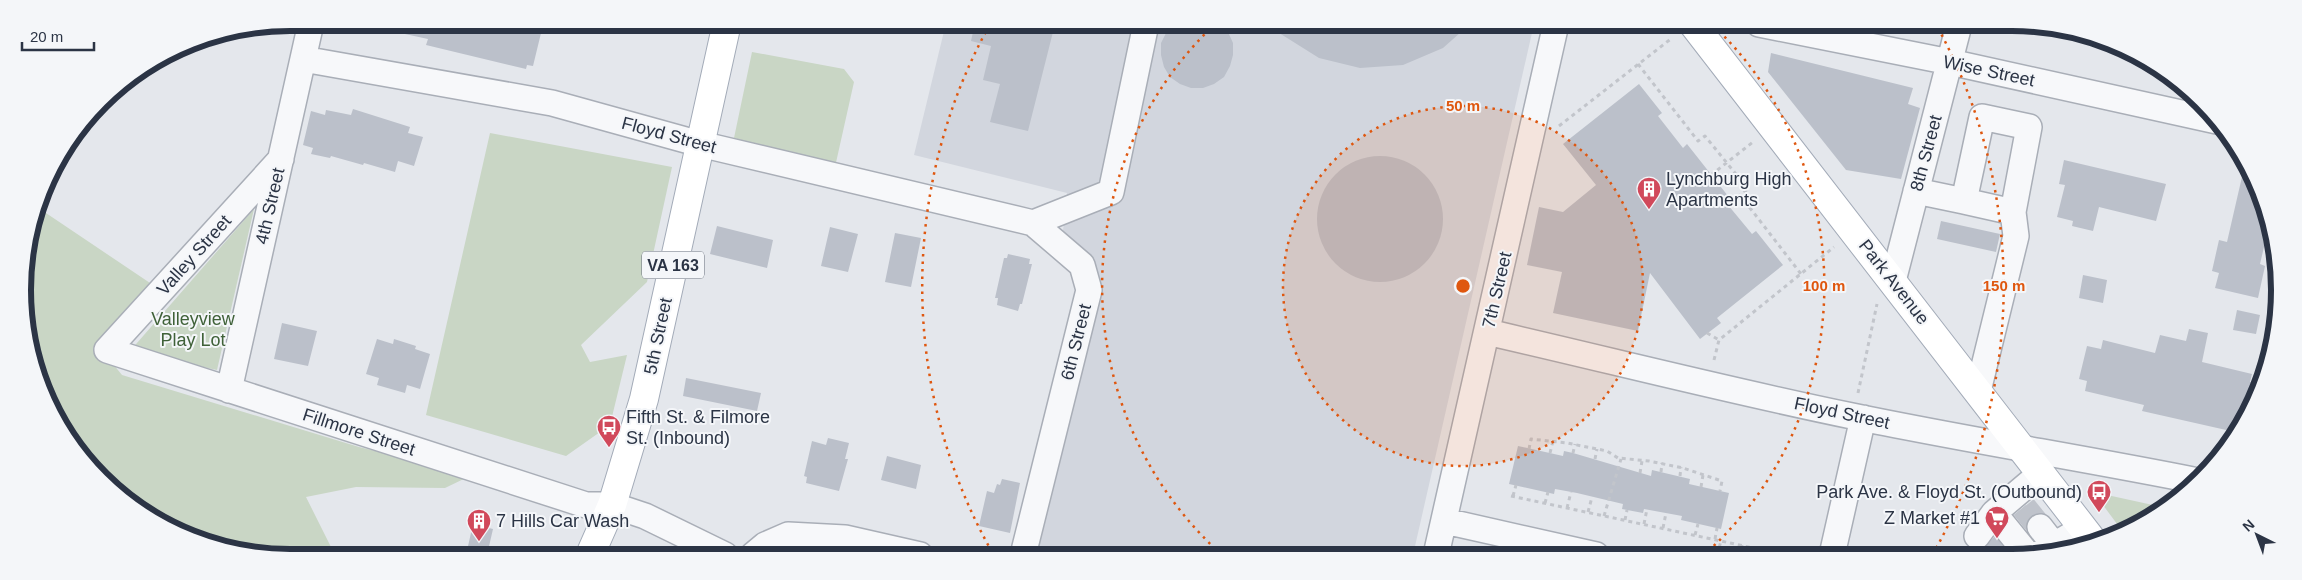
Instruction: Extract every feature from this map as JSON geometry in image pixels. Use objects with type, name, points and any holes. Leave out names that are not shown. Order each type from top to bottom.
[{"type":"main road","name":"5th Street","points":[[593,549],[612,505],[644,399],[725,31]]},
{"type":"main road","name":"Park Avenue","points":[[1683,31],[1885,292],[1978,391],[2088,535]]},
{"type":"street","name":"4th Street","points":[[230,390],[310,31]]},
{"type":"street","points":[[1033,223],[1111,192],[1145,31]]},
{"type":"street","name":"7th Street","points":[[1438,549],[1554,31]]},
{"type":"street","name":"Wise Street","points":[[1794,31],[1950,62],[2207,119]]},
{"type":"street","name":"8th Street","points":[[1885,292],[1916,191],[1958,31]]},
{"type":"street","name":"Floyd Street","points":[[303,59],[552,103],[700,144],[1033,223]]},
{"type":"street","points":[[1964,201],[1982,117],[2029,127],[2013,212],[2016,236],[1978,391]]},
{"type":"street","name":"Valley Street","points":[[107,350],[281,159]]},
{"type":"street","points":[[1916,191],[2013,212]]},
{"type":"street","name":"6th Street","points":[[1024,549],[1089,290],[1082,265],[1033,223]]},
{"type":"street","name":"Floyd Street","points":[[1487,332],[1863,418],[2020,448],[2092,459],[2189,479]]},
{"type":"street","name":"Fillmore Street","points":[[107,350],[586,505],[612,505],[645,516],[713,549]]},
{"type":"street","points":[[1833,549],[1863,418]]},
{"type":"street","points":[[1976,536],[1994,513],[2020,501],[2040,474]]},
{"type":"street","points":[[1994,513],[2040,547]]},
{"type":"street","points":[[1445,521],[1569,549]]},
{"type":"street","points":[[760,549],[788,535],[844,538],[893,549]]},
{"type":"street","points":[[2044,547],[2088,535]]},
{"type":"path","points":[[1554,129],[1683,31]]},
{"type":"path","points":[[1638,64],[1698,141],[1705,136],[1748,189],[1740,195],[1801,274]]},
{"type":"path","points":[[1711,175],[1753,142]]},
{"type":"path","points":[[1714,360],[1719,340],[1834,247]]},
{"type":"path","points":[[1859,390],[1885,292]]},
{"type":"path","points":[[1707,333],[1719,340]]},
{"type":"path","points":[[1529,449],[1531,439],[1553,441],[1608,451],[1621,458],[1681,467],[1722,481],[1720,491]]},
{"type":"path","points":[[1550,454],[1553,441]]},
{"type":"path","points":[[1573,454],[1575,444]]},
{"type":"path","points":[[1595,459],[1597,449]]},
{"type":"path","points":[[1604,516],[1621,458]]},
{"type":"path","points":[[1640,473],[1642,461]]},
{"type":"path","points":[[1660,472],[1662,463]]},
{"type":"path","points":[[1680,476],[1681,467]]},
{"type":"path","points":[[1701,487],[1703,474]]},
{"type":"path","points":[[1516,485],[1512,496],[1757,549]]},
{"type":"path","points":[[1545,503],[1548,492]]},
{"type":"path","points":[[1567,508],[1571,492]]},
{"type":"path","points":[[1588,512],[1592,497]]},
{"type":"path","points":[[1644,524],[1647,509]]},
{"type":"path","points":[[1625,520],[1627,510]]},
{"type":"path","points":[[1663,528],[1666,513]]},
{"type":"path","points":[[1695,535],[1698,524]]},
{"type":"path","points":[[1714,539],[1717,528]]},
{"type":"path","points":[[1719,549],[1721,541]]},
{"type":"shaded area","points":[[944,31],[1532,31],[1414,549],[1038,549],[1097,284],[1063,231],[1067,193],[914,155]]},
{"type":"green space","points":[[752,52],[844,69],[854,82],[835,167],[734,138]]},
{"type":"green space","points":[[490,133],[672,167],[647,282],[581,345],[590,362],[627,355],[610,425],[566,456],[426,415]]},
{"type":"green space","name":"Valleyview Play Lot","points":[[254,209],[217,370],[130,351]]},
{"type":"green space","points":[[44,211],[153,285],[96,343],[122,375],[359,447],[472,475],[445,488],[356,487],[306,497],[332,549],[256,547],[223,540],[176,522],[146,505],[120,486],[95,461],[75,434],[51,389],[40,357],[33,324],[31,290],[33,256]]},
{"type":"green space","points":[[2098,493],[2155,506],[2118,526],[2097,497]]},
{"type":"building","points":[[391,31],[542,31],[533,66],[527,65],[526,69],[426,45],[428,39]]},
{"type":"building","points":[[973,31],[1053,31],[1028,131],[990,122],[1000,84],[983,80],[991,46],[971,41]]},
{"type":"building","points":[[1168,31],[1227,31],[1233,43],[1233,55],[1224,77],[1214,84],[1203,88],[1191,88],[1180,84],[1170,77],[1164,67],[1161,55],[1161,43]]},
{"type":"building","points":[[1276,31],[1462,31],[1443,48],[1403,65],[1360,68],[1319,58]]},
{"type":"building","points":[[1771,53],[1913,88],[1908,104],[1920,108],[1901,179],[1846,170],[1768,72]]},
{"type":"building","name":"Lynchburg High Apartments","points":[[1639,84],[1662,113],[1658,116],[1683,148],[1687,144],[1732,201],[1728,205],[1752,234],[1756,231],[1783,265],[1717,318],[1721,323],[1700,339],[1650,273],[1638,331],[1553,313],[1562,272],[1527,265],[1539,207],[1563,212],[1596,185],[1563,144]]},
{"type":"building","points":[[353,109],[410,127],[408,133],[423,137],[414,166],[398,161],[395,172],[364,163],[363,165],[331,156],[330,158],[311,154],[313,148],[303,145],[311,111],[325,115],[326,110],[351,115]]},
{"type":"building","points":[[1380,156],[1404,161],[1425,174],[1438,195],[1443,219],[1438,243],[1425,264],[1404,277],[1380,282],[1356,277],[1335,264],[1322,243],[1317,219],[1322,195],[1335,174],[1356,161]]},
{"type":"building","points":[[2064,160],[2166,184],[2156,221],[2099,207],[2093,231],[2072,226],[2073,221],[2057,217],[2065,185],[2059,184]]},
{"type":"building","points":[[2243,174],[2257,207],[2266,239],[2260,264],[2265,266],[2258,298],[2215,288],[2219,273],[2212,271],[2219,240],[2227,242]]},
{"type":"building","points":[[1941,221],[2000,234],[1996,252],[1937,239]]},
{"type":"building","points":[[717,226],[773,240],[767,268],[710,254]]},
{"type":"building","points":[[830,227],[858,234],[848,272],[821,266]]},
{"type":"building","points":[[895,233],[921,238],[911,287],[885,282]]},
{"type":"building","points":[[1008,254],[1030,259],[1029,264],[1032,264],[1022,304],[1020,304],[1018,311],[997,305],[998,298],[995,298],[1004,258],[1007,258]]},
{"type":"building","points":[[2083,275],[2107,280],[2103,303],[2079,298]]},
{"type":"building","points":[[2237,310],[2260,315],[2256,334],[2233,330]]},
{"type":"building","points":[[282,323],[317,331],[308,366],[274,359]]},
{"type":"building","points":[[2189,329],[2208,333],[2202,362],[2252,374],[2250,382],[2253,383],[2251,389],[2229,431],[2142,411],[2144,405],[2085,391],[2087,381],[2079,379],[2087,346],[2101,349],[2103,340],[2155,353],[2160,335],[2186,341]]},
{"type":"building","points":[[377,339],[393,344],[394,339],[416,346],[415,349],[430,354],[420,389],[407,385],[405,393],[377,385],[379,378],[366,374]]},
{"type":"building","points":[[686,378],[761,393],[757,411],[683,396]]},
{"type":"building","points":[[828,438],[849,443],[845,459],[848,459],[839,491],[806,483],[807,477],[804,476],[812,441],[826,445]]},
{"type":"building","points":[[1518,446],[1563,456],[1564,451],[1573,453],[1651,476],[1652,470],[1690,479],[1689,484],[1729,493],[1721,529],[1681,520],[1682,516],[1644,509],[1643,513],[1622,509],[1623,504],[1577,493],[1555,489],[1554,494],[1509,484]]},
{"type":"building","points":[[887,456],[921,465],[916,489],[881,480]]},
{"type":"building","points":[[1002,479],[1020,483],[1010,533],[979,526],[987,491],[994,493],[997,484],[1000,485]]},
{"type":"building","points":[[2026,505],[2033,515],[2027,521],[2026,530],[2014,515]]},
{"type":"building","name":"7 Hills Car Wash","points":[[473,524],[493,529],[488,549],[467,549]]},
{"type":"building","points":[[1995,536],[2005,549],[1983,549]]},
{"type":"tunnel","points":[[2024,507],[2040,527]]},
{"type":"place","name":"Lynchburg High Apartments","points":[[1649,210]]},
{"type":"place","name":"Fifth St. & Filmore St. (Inbound)","points":[[609,448]]},
{"type":"place","name":"Park Ave. & Floyd St. (Outbound)","points":[[2099,513]]},
{"type":"place","name":"Z Market #1","points":[[1997,539]]},
{"type":"place","name":"7 Hills Car Wash","points":[[479,542]]}]
